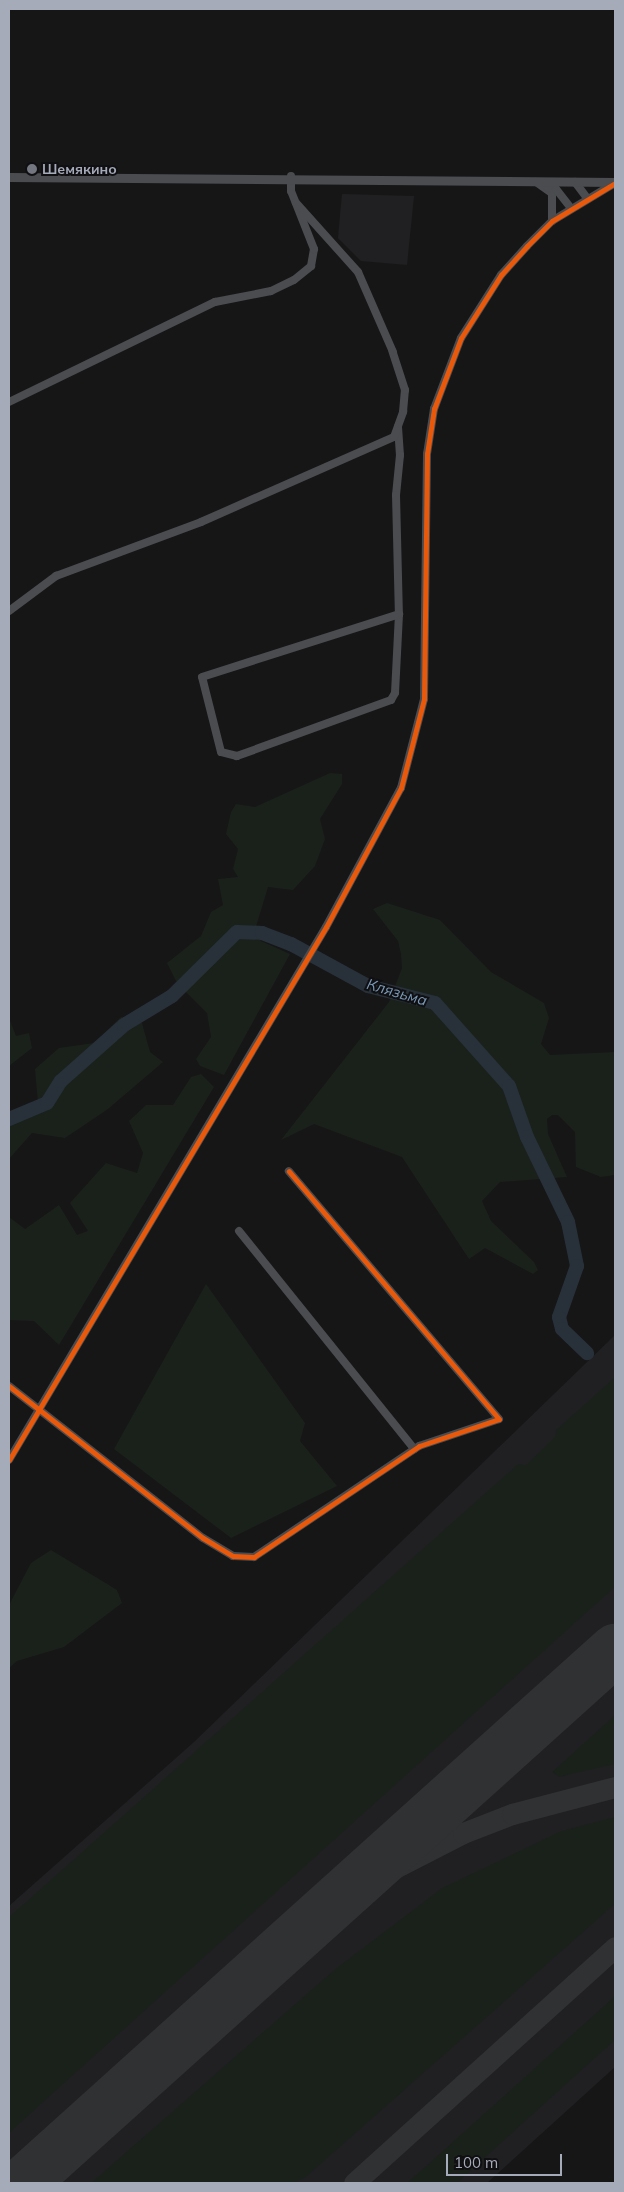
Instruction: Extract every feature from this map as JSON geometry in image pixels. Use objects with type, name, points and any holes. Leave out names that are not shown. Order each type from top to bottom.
[{"type":"street","points":[[9,177],[291,176],[615,182]]},
{"type":"street","points":[[9,402],[215,302],[272,290],[294,280],[311,266],[314,249],[296,203],[291,176]]},
{"type":"street","points":[[532,180],[556,189],[571,208]]},
{"type":"street","points":[[575,182],[587,198]]},
{"type":"street","points":[[9,1460],[326,927],[387,820],[413,756],[426,664],[424,545],[427,454],[434,409],[461,338],[480,305],[501,275],[552,221],[615,182]]},
{"type":"street","points":[[547,187],[556,203],[552,221]]},
{"type":"street","points":[[296,203],[358,272],[404,390],[398,427],[399,614],[395,693],[391,700],[237,756],[221,752],[202,677],[399,614]]},
{"type":"street","points":[[9,611],[56,576],[369,452],[394,437],[398,427]]},
{"type":"street","points":[[9,1386],[40,1406],[203,1538],[233,1556],[254,1557],[414,1449],[499,1419],[289,1171]]},
{"type":"street","points":[[239,1231],[414,1449]]},
{"type":"shaded area","points":[[342,194],[414,196],[407,265],[361,261],[338,238]]},
{"type":"shaded area","points":[[330,773],[342,774],[342,784],[320,819],[325,839],[315,866],[293,890],[268,887],[255,930],[261,941],[290,954],[224,1075],[200,1066],[196,1059],[211,1037],[207,1013],[177,983],[167,963],[201,936],[211,912],[223,905],[218,879],[238,877],[233,869],[238,849],[226,834],[231,812],[236,804],[255,807]]},
{"type":"shaded area","points":[[387,903],[440,920],[491,972],[544,1003],[549,1018],[541,1044],[550,1055],[615,1052],[615,1175],[601,1177],[576,1167],[575,1132],[558,1115],[552,1115],[547,1119],[548,1134],[567,1177],[500,1182],[482,1201],[491,1221],[534,1262],[538,1270],[533,1274],[485,1248],[469,1259],[402,1157],[314,1124],[281,1140],[389,1002],[402,968],[401,954],[398,941],[373,909]]},
{"type":"shaded area","points":[[121,1017],[142,1023],[150,1052],[163,1062],[108,1109],[65,1138],[32,1133],[9,1159],[9,1121],[38,1103],[35,1069],[59,1048],[94,1043]]},
{"type":"shaded area","points":[[9,1018],[16,1036],[29,1033],[32,1048],[9,1066]]},
{"type":"shaded area","points":[[201,1074],[214,1087],[59,1345],[34,1321],[9,1320],[9,1217],[25,1229],[59,1205],[77,1235],[88,1231],[70,1203],[106,1163],[137,1173],[143,1153],[129,1121],[146,1105],[173,1105],[191,1077]]},
{"type":"shaded area","points":[[206,1284],[305,1423],[300,1441],[337,1486],[231,1538],[114,1449]]},
{"type":"shaded area","points":[[615,1335],[615,2067],[487,2183],[9,2183],[9,1906],[194,1742]]},
{"type":"shaded area","points":[[615,1377],[615,1587],[9,2133],[9,1917],[518,1464],[526,1465],[555,1437],[556,1430]]},
{"type":"shaded area","points":[[51,1550],[117,1590],[122,1603],[64,1647],[17,1661],[9,1668],[9,1605],[31,1563]]},
{"type":"shaded area","points":[[615,1715],[615,1764],[559,1777],[552,1772]]},
{"type":"shaded area","points":[[615,1817],[615,1904],[306,2177],[294,2183],[91,2183],[334,1970],[442,1888],[561,1831]]},
{"type":"shaded area","points":[[615,1996],[615,2040],[457,2183],[407,2183]]},
{"type":"waterway","name":"Клязьма","points":[[9,1119],[47,1103],[61,1081],[124,1025],[172,996],[237,932],[262,933],[291,944],[368,986],[435,1003],[509,1086],[527,1137],[568,1222],[577,1266],[559,1317],[562,1329],[587,1353]]},
{"type":"taxiway","points":[[301,1933],[393,1869],[463,1833],[512,1814],[615,1787]]},
{"type":"taxiway","points":[[354,2183],[615,1947]]},
{"type":"runway","points":[[23,2183],[615,1650]]},
{"type":"cycle path","points":[[9,1460],[326,927],[401,788],[424,699],[427,454],[434,409],[461,338],[501,275],[527,246],[552,221],[615,183]]},
{"type":"cycle path","points":[[9,1386],[203,1538],[233,1556],[254,1557],[419,1446],[499,1419],[289,1171]]},
{"type":"place","name":"Шемякино","points":[[32,169]]}]
